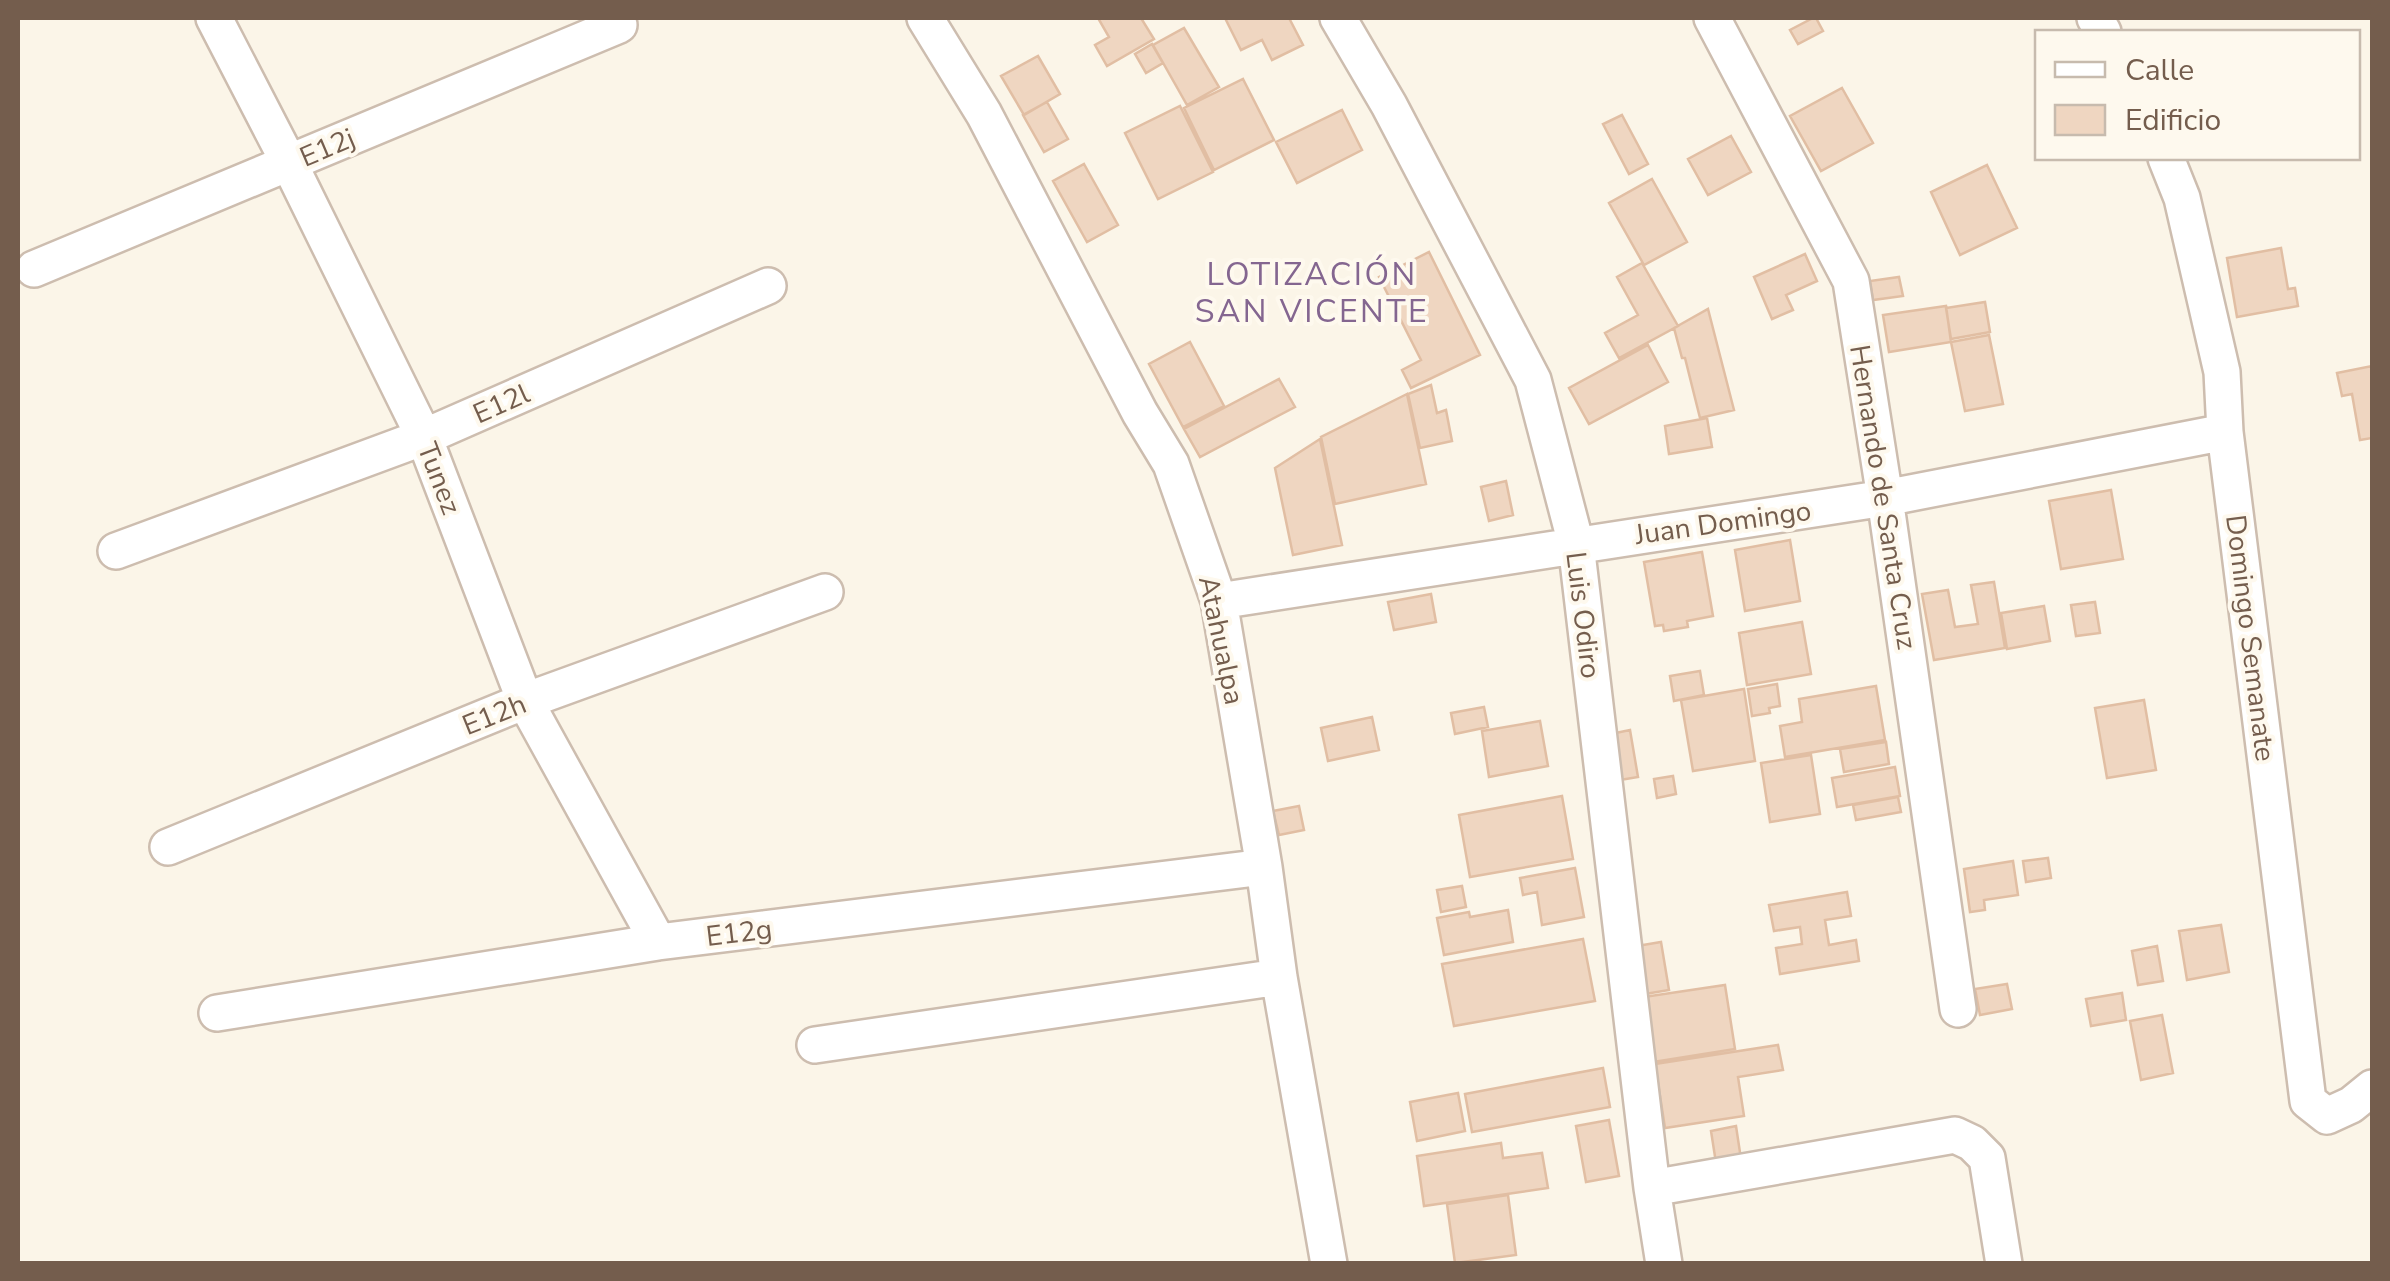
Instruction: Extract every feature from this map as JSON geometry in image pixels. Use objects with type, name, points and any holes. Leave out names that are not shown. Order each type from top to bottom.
[{"type":"street","name":"Tunez","points":[[214,18],[424,437],[525,702],[658,942]]},
{"type":"street","name":"Atahualpa","points":[[926,18],[984,114],[1140,414],[1171,464],[1219,600],[1329,1264]]},
{"type":"street","name":"Luis Odiro","points":[[1338,18],[1389,105],[1534,380],[1576,544],[1664,1264]]},
{"type":"street","name":"Hernando de Santa Cruz","points":[[1712,18],[1851,281],[1958,1009]]},
{"type":"street","name":"E12j","points":[[34,269],[619,25]]},
{"type":"street","name":"Domingo Semanate","points":[[2167,160],[2182,198],[2222,372],[2225,432],[2308,1101],[2327,1116],[2372,1088]]},
{"type":"street","name":"E12l","points":[[116,551],[424,437],[768,286]]},
{"type":"street","name":"Juan Domingo","points":[[1219,600],[1885,498],[2225,432]]},
{"type":"street","name":"E12h","points":[[168,847],[525,702],[825,592]]},
{"type":"street","name":"E12g","points":[[216,1013],[658,942],[1264,867]]},
{"type":"street","points":[[815,1045],[1279,977]]},
{"type":"street","points":[[1652,1188],[1955,1135],[1972,1142],[1987,1158],[2004,1264]]},
{"type":"building","points":[[1098,18],[1141,18],[1154,39],[1107,66],[1095,45],[1109,37]]},
{"type":"building","points":[[1225,18],[1289,18],[1303,45],[1272,60],[1262,40],[1241,50]]},
{"type":"building","points":[[1813,18],[1823,31],[1798,44],[1790,30]]},
{"type":"building","points":[[1184,28],[1219,87],[1187,105],[1153,45]]},
{"type":"building","points":[[1152,44],[1163,63],[1146,73],[1135,54]]},
{"type":"building","points":[[1038,56],[1060,94],[1024,115],[1001,76]]},
{"type":"building","points":[[1243,79],[1274,140],[1214,170],[1184,108]]},
{"type":"building","points":[[1842,88],[1873,143],[1821,171],[1790,116]]},
{"type":"building","points":[[1047,102],[1068,139],[1044,152],[1023,115]]},
{"type":"building","points":[[1180,106],[1213,172],[1158,199],[1125,133]]},
{"type":"building","points":[[1342,110],[1362,150],[1297,183],[1276,142]]},
{"type":"building","points":[[1622,115],[1648,164],[1629,174],[1603,124]]},
{"type":"building","points":[[1731,136],[1751,172],[1708,195],[1688,159]]},
{"type":"building","points":[[1084,164],[1118,225],[1087,242],[1053,181]]},
{"type":"building","points":[[1987,165],[2017,228],[1960,255],[1931,192]]},
{"type":"building","points":[[1652,179],[1687,242],[1644,265],[1609,203]]},
{"type":"building","points":[[2281,248],[2288,289],[2295,288],[2298,306],[2237,317],[2227,258]]},
{"type":"building","points":[[1429,252],[1480,355],[1411,388],[1402,370],[1421,360],[1379,277]]},
{"type":"building","points":[[1805,254],[1817,281],[1786,295],[1793,310],[1772,319],[1754,277]]},
{"type":"building","points":[[1642,263],[1678,326],[1619,358],[1605,333],[1638,315],[1617,277]]},
{"type":"building","points":[[1899,277],[1903,296],[1873,300],[1870,281]]},
{"type":"building","points":[[1985,302],[1990,332],[1951,339],[1946,308]]},
{"type":"building","points":[[1946,306],[1951,342],[1889,352],[1883,315]]},
{"type":"building","points":[[1708,309],[1734,410],[1700,418],[1674,328]]},
{"type":"building","points":[[1989,335],[2003,404],[1965,411],[1951,342]]},
{"type":"building","points":[[1190,342],[1224,406],[1183,427],[1149,364]]},
{"type":"building","points":[[1648,345],[1668,382],[1589,424],[1569,388]]},
{"type":"building","points":[[2372,366],[2372,438],[2360,440],[2352,394],[2342,396],[2337,373]]},
{"type":"building","points":[[1279,379],[1295,407],[1200,457],[1184,429]]},
{"type":"building","points":[[1431,385],[1437,413],[1446,410],[1452,441],[1420,448],[1408,394]]},
{"type":"building","points":[[1407,394],[1426,484],[1335,504],[1321,437]]},
{"type":"building","points":[[1707,418],[1712,447],[1669,454],[1665,426]]},
{"type":"building","points":[[1320,439],[1342,545],[1293,555],[1275,468]]},
{"type":"building","points":[[1506,481],[1513,515],[1489,521],[1481,487]]},
{"type":"building","points":[[2111,490],[2123,559],[2061,569],[2049,501]]},
{"type":"building","points":[[1790,540],[1800,601],[1745,611],[1735,550]]},
{"type":"building","points":[[1702,552],[1713,616],[1687,621],[1688,627],[1664,631],[1663,625],[1655,626],[1644,562]]},
{"type":"building","points":[[1994,582],[2005,648],[1934,660],[1922,594],[1948,590],[1955,627],[1978,624],[1971,585]]},
{"type":"building","points":[[1431,594],[1436,622],[1394,630],[1388,602]]},
{"type":"building","points":[[2095,602],[2100,633],[2076,636],[2071,605]]},
{"type":"building","points":[[2044,606],[2050,641],[2007,649],[2001,613]]},
{"type":"building","points":[[1802,622],[1811,674],[1747,685],[1739,633]]},
{"type":"building","points":[[1700,671],[1704,695],[1674,701],[1670,676]]},
{"type":"building","points":[[1777,684],[1780,706],[1769,708],[1770,713],[1752,716],[1748,689]]},
{"type":"building","points":[[1876,686],[1885,740],[1785,757],[1780,726],[1802,722],[1799,699]]},
{"type":"building","points":[[1744,689],[1755,761],[1693,771],[1681,700]]},
{"type":"building","points":[[2144,700],[2156,770],[2107,778],[2095,708]]},
{"type":"building","points":[[1484,707],[1488,727],[1455,734],[1451,713]]},
{"type":"building","points":[[1372,717],[1379,750],[1328,761],[1321,728]]},
{"type":"building","points":[[1540,721],[1548,766],[1489,777],[1482,731]]},
{"type":"building","points":[[1630,730],[1638,777],[1614,781],[1606,735]]},
{"type":"building","points":[[1886,742],[1889,764],[1844,772],[1840,749]]},
{"type":"building","points":[[1811,755],[1820,814],[1770,822],[1761,763]]},
{"type":"building","points":[[1895,767],[1900,796],[1837,807],[1832,778]]},
{"type":"building","points":[[1673,776],[1676,794],[1657,798],[1654,779]]},
{"type":"building","points":[[1562,796],[1573,859],[1470,877],[1459,815]]},
{"type":"building","points":[[1898,797],[1901,812],[1856,820],[1853,805]]},
{"type":"building","points":[[1299,806],[1304,830],[1279,835],[1273,811]]},
{"type":"building","points":[[2048,858],[2051,878],[2026,882],[2023,861]]},
{"type":"building","points":[[2013,861],[2018,895],[1984,900],[1985,910],[1970,912],[1964,869]]},
{"type":"building","points":[[1575,868],[1584,917],[1542,925],[1537,892],[1523,895],[1520,878]]},
{"type":"building","points":[[1462,886],[1466,907],[1441,912],[1437,890]]},
{"type":"building","points":[[1847,892],[1851,916],[1825,920],[1829,945],[1856,940],[1859,961],[1780,974],[1776,948],[1802,944],[1800,927],[1774,931],[1769,905]]},
{"type":"building","points":[[1508,910],[1513,942],[1444,955],[1437,918]]},
{"type":"building","points":[[2221,925],[2229,972],[2187,980],[2179,931]]},
{"type":"building","points":[[1583,939],[1595,1001],[1454,1026],[1442,964]]},
{"type":"building","points":[[1661,942],[1669,990],[1639,995],[1631,947]]},
{"type":"building","points":[[2157,946],[2163,981],[2138,985],[2132,951]]},
{"type":"building","points":[[2007,984],[2012,1009],[1980,1015],[1975,989]]},
{"type":"building","points":[[1725,985],[1735,1049],[1647,1063],[1637,998]]},
{"type":"building","points":[[2122,993],[2126,1020],[2091,1026],[2086,999]]},
{"type":"building","points":[[2162,1015],[2173,1073],[2141,1080],[2130,1021]]},
{"type":"building","points":[[1778,1045],[1783,1070],[1738,1077],[1744,1116],[1665,1128],[1655,1064]]},
{"type":"building","points":[[1603,1068],[1610,1107],[1472,1132],[1465,1094]]},
{"type":"building","points":[[1458,1093],[1465,1131],[1417,1141],[1410,1102]]},
{"type":"building","points":[[1609,1120],[1619,1176],[1586,1182],[1576,1126]]},
{"type":"building","points":[[1736,1126],[1741,1159],[1716,1163],[1711,1131]]},
{"type":"building","points":[[1501,1143],[1503,1158],[1542,1153],[1548,1188],[1424,1206],[1417,1156]]},
{"type":"building","points":[[1508,1195],[1516,1255],[1455,1263],[1447,1204]]},
{"type":"district","name":"LOTIZACIÓN SAN VICENTE","points":[[1312,292]]}]
